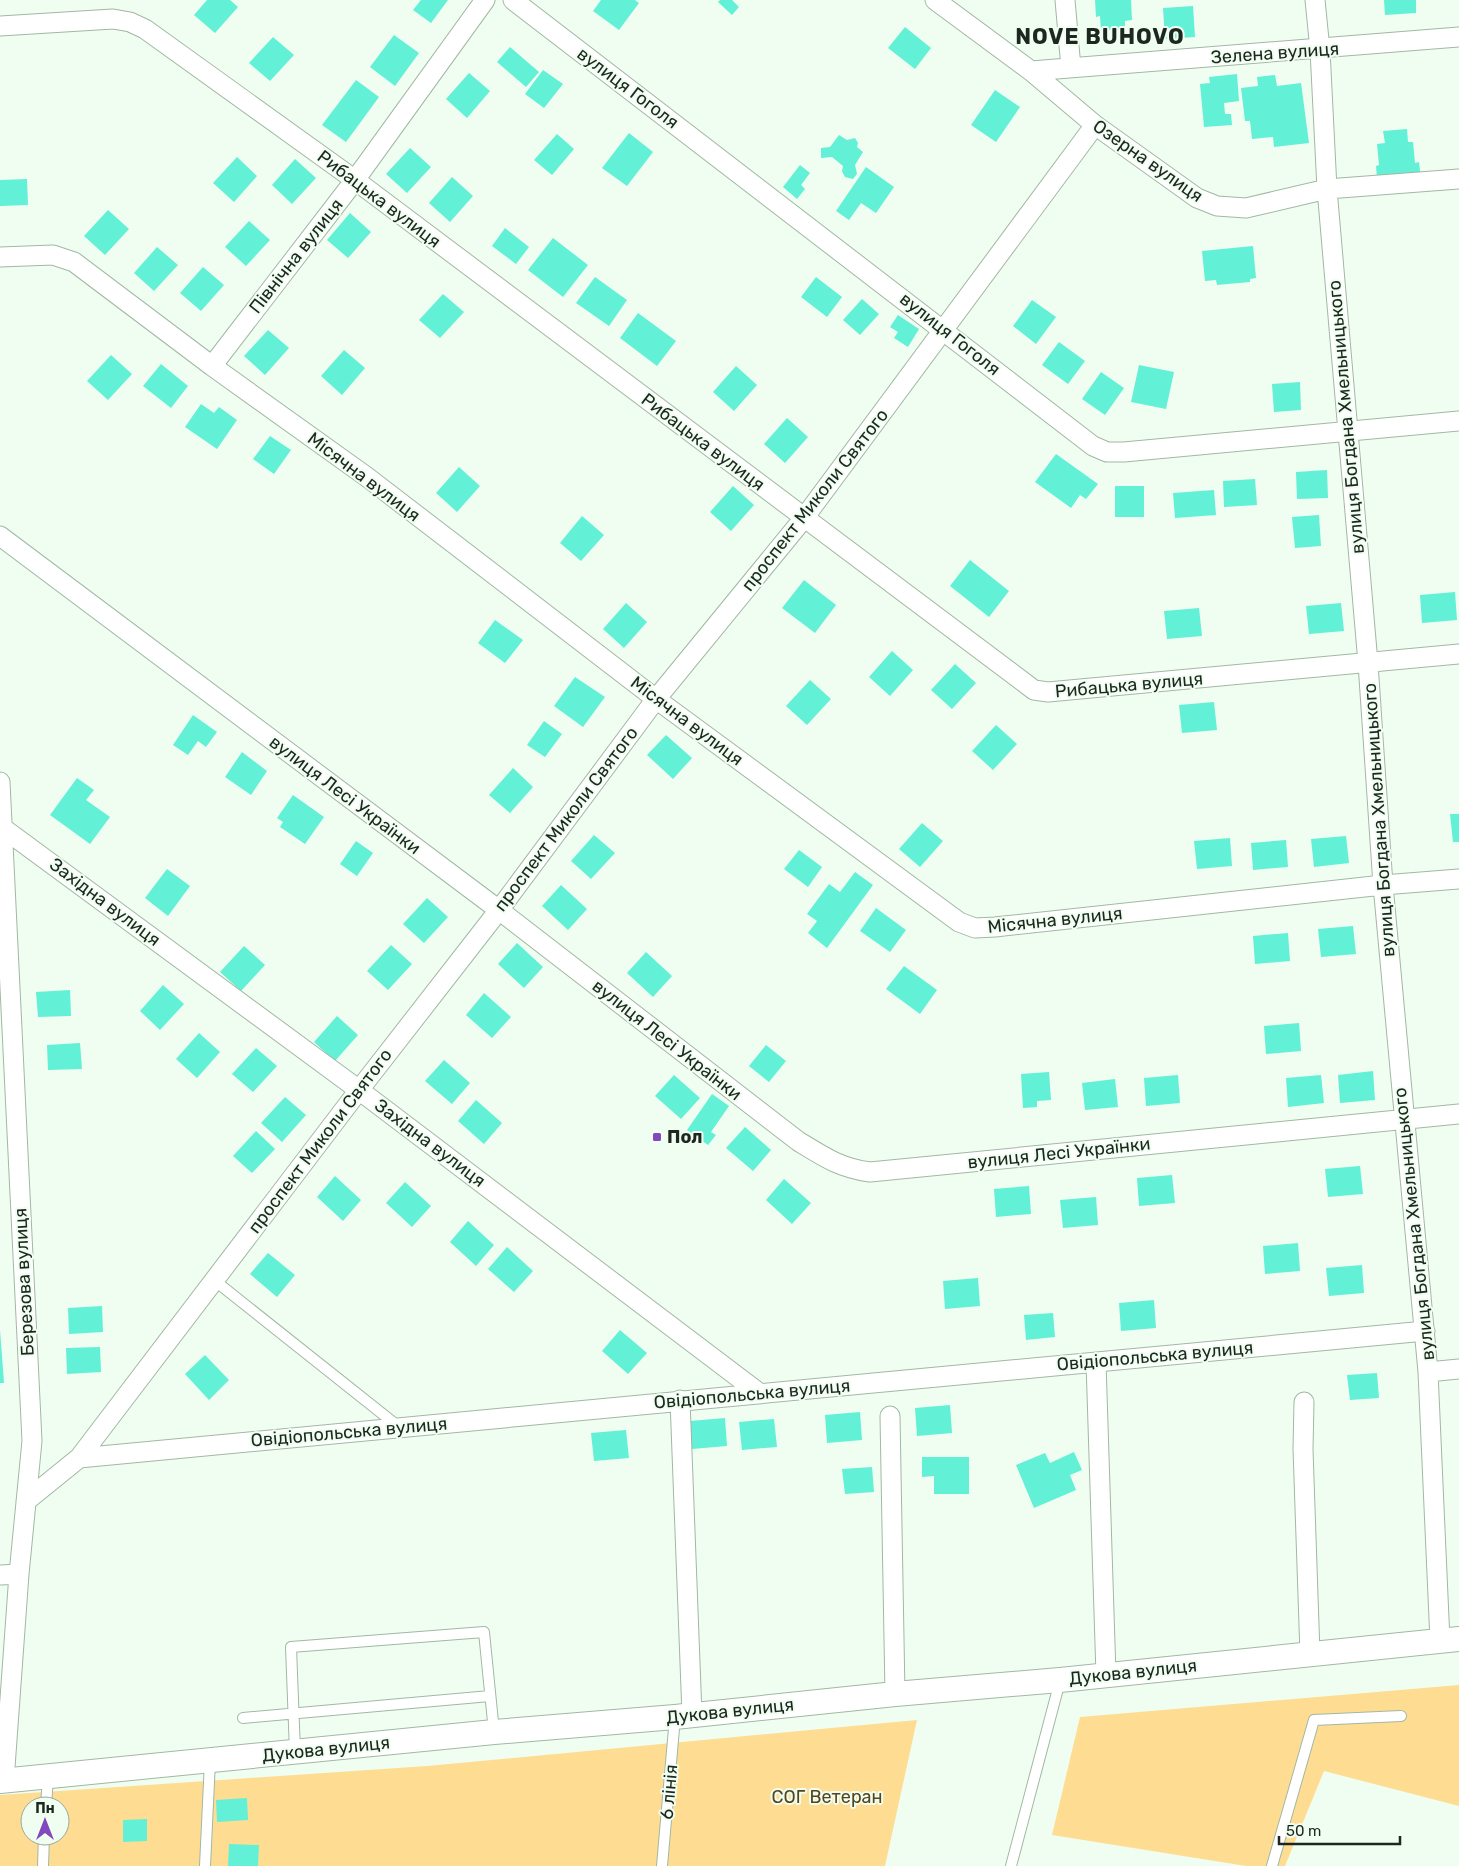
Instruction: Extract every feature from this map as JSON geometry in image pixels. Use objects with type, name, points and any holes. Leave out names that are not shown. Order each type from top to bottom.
[{"type":"street","name":"Північна вулиця","points":[[212,366],[355,180],[486,0]]},
{"type":"street","name":"вулиця Гоголя","points":[[513,0],[945,330],[1093,446],[1107,452],[1124,452],[1459,421]]},
{"type":"street","points":[[936,0],[1031,71]]},
{"type":"street","points":[[1065,0],[1070,68]]},
{"type":"street","name":"вулиця Богдана Хмельницького","points":[[1315,0],[1320,50],[1327,190],[1346,431],[1368,663],[1382,885],[1403,1119],[1425,1331],[1450,1640]]},
{"type":"street","name":"Рибацька вулиця","points":[[0,26],[112,19],[130,22],[145,29],[355,180],[1034,690],[1048,692],[1459,654]]},
{"type":"street","name":"Зелена вулиця","points":[[1031,71],[1320,50],[1459,37]]},
{"type":"street","name":"Озерна вулиця","points":[[1031,71],[1095,125],[1197,198],[1217,206],[1246,208],[1327,190],[1459,179]]},
{"type":"street","name":"проспект Миколи Святого","points":[[26,1501],[79,1458],[498,910],[656,698],[804,518],[1095,125]]},
{"type":"street","name":"Місячна вулиця","points":[[0,257],[53,255],[64,257],[74,262],[212,366],[367,477],[656,698],[959,922],[975,928],[995,927],[1382,885],[1459,879]]},
{"type":"street","name":"вулиця Лесі Українки","points":[[0,536],[498,910],[798,1141],[834,1164],[870,1172],[1459,1114]]},
{"type":"street","name":"Березова вулиця","points":[[0,782],[32,1441],[2,1781]]},
{"type":"street","name":"Західна вулиця","points":[[1,826],[359,1090],[759,1393]]},
{"type":"street","name":"Овідіопольська вулиця","points":[[79,1458],[1425,1331]]},
{"type":"street","points":[[1096,1362],[1106,1675]]},
{"type":"street","points":[[1428,1372],[1459,1370]]},
{"type":"street","points":[[680,1400],[684,1716]]},
{"type":"street","points":[[1304,1402],[1303,1449],[1310,1654]]},
{"type":"street","points":[[890,1416],[895,1694]]},
{"type":"street","points":[[0,1575],[19,1574]]},
{"type":"street","name":"Дукова вулиця","points":[[2,1781],[494,1732],[1060,1680],[1450,1640]]},
{"type":"lane","points":[[214,1280],[399,1427]]},
{"type":"lane","points":[[295,1753],[291,1647],[484,1632],[494,1732]]},
{"type":"lane","points":[[1011,1866],[1060,1680]]},
{"type":"lane","points":[[243,1718],[490,1696]]},
{"type":"lane","name":"6 лінія","points":[[662,1866],[684,1716]]},
{"type":"lane","points":[[1272,1866],[1314,1720],[1401,1716]]},
{"type":"lane","points":[[205,1866],[210,1761]]},
{"type":"lane","points":[[47,1796],[48,1777]]},
{"type":"lane","points":[[43,1866],[44,1846]]},
{"type":"green space","points":[[1459,1685],[1459,1806],[1324,1771],[1285,1866],[1246,1866],[1052,1835],[1080,1717]]},
{"type":"green space","name":"СОГ Ветеран","points":[[917,1720],[885,1866],[0,1866],[0,1795],[427,1766]]},
{"type":"building","points":[[207,0],[230,0],[238,7],[215,33],[194,15]]},
{"type":"building","points":[[421,0],[448,0],[431,23],[413,10]]},
{"type":"building","points":[[601,0],[635,0],[639,3],[619,30],[593,11]]},
{"type":"building","points":[[720,0],[732,0],[739,7],[732,15],[718,2]]},
{"type":"building","points":[[1095,0],[1131,0],[1132,20],[1125,21],[1125,29],[1101,30],[1100,16],[1096,17]]},
{"type":"building","points":[[1384,0],[1416,0],[1416,13],[1385,15]]},
{"type":"building","points":[[1193,6],[1195,37],[1165,39],[1163,8]]},
{"type":"building","points":[[905,27],[931,48],[915,69],[888,48]]},
{"type":"building","points":[[394,35],[419,53],[395,86],[370,67]]},
{"type":"building","points":[[273,37],[294,55],[270,81],[249,63]]},
{"type":"building","points":[[510,47],[539,72],[526,87],[497,62]]},
{"type":"building","points":[[543,70],[563,84],[544,108],[525,94]]},
{"type":"building","points":[[469,73],[490,91],[467,118],[446,99]]},
{"type":"building","points":[[1237,74],[1239,101],[1224,103],[1225,114],[1231,114],[1232,125],[1204,127],[1200,84],[1210,83],[1209,77]]},
{"type":"building","points":[[1275,75],[1277,86],[1301,83],[1309,143],[1274,147],[1273,137],[1252,139],[1250,121],[1245,121],[1241,88],[1258,86],[1257,77]]},
{"type":"building","points":[[356,80],[379,97],[346,142],[322,125]]},
{"type":"building","points":[[995,90],[1020,107],[996,142],[971,125]]},
{"type":"building","points":[[1407,129],[1408,142],[1413,142],[1415,163],[1419,162],[1421,180],[1377,178],[1376,166],[1379,165],[1377,144],[1385,143],[1383,131]]},
{"type":"building","points":[[629,133],[653,152],[627,186],[602,168]]},
{"type":"building","points":[[557,134],[574,149],[552,175],[534,160]]},
{"type":"building","points":[[839,135],[847,140],[855,138],[858,143],[857,147],[863,152],[855,165],[857,174],[853,179],[845,177],[842,171],[843,166],[832,157],[821,158],[821,148],[830,147]]},
{"type":"building","points":[[410,148],[431,167],[407,193],[386,174]]},
{"type":"building","points":[[237,157],[257,176],[234,202],[213,183]]},
{"type":"building","points":[[295,159],[316,178],[292,204],[272,185]]},
{"type":"building","points":[[800,165],[810,173],[801,185],[805,189],[797,199],[783,187]]},
{"type":"building","points":[[866,167],[894,187],[876,213],[861,203],[849,220],[836,211]]},
{"type":"building","points":[[452,177],[473,196],[450,222],[429,203]]},
{"type":"building","points":[[27,179],[28,205],[0,206],[0,180]]},
{"type":"building","points":[[108,210],[129,229],[105,255],[84,236]]},
{"type":"building","points":[[350,213],[371,232],[348,258],[327,240]]},
{"type":"building","points":[[249,221],[270,240],[246,266],[225,247]]},
{"type":"building","points":[[505,228],[529,247],[516,264],[492,246]]},
{"type":"building","points":[[553,238],[588,265],[563,297],[528,270]]},
{"type":"building","points":[[1253,246],[1256,278],[1250,279],[1250,282],[1217,285],[1216,280],[1205,281],[1202,251]]},
{"type":"building","points":[[157,247],[178,265],[154,291],[134,273]]},
{"type":"building","points":[[203,267],[224,285],[201,311],[180,293]]},
{"type":"building","points":[[595,277],[627,300],[609,326],[576,303]]},
{"type":"building","points":[[816,277],[842,297],[827,317],[801,297]]},
{"type":"building","points":[[443,294],[464,312],[440,338],[419,320]]},
{"type":"building","points":[[862,299],[879,314],[860,335],[843,320]]},
{"type":"building","points":[[1032,300],[1056,317],[1036,344],[1013,326]]},
{"type":"building","points":[[638,313],[676,341],[657,366],[620,338]]},
{"type":"building","points":[[898,315],[919,329],[908,347],[894,338],[898,332],[890,327]]},
{"type":"building","points":[[268,330],[289,348],[265,375],[244,356]]},
{"type":"building","points":[[1059,342],[1085,361],[1068,384],[1042,365]]},
{"type":"building","points":[[344,350],[365,368],[342,395],[321,376]]},
{"type":"building","points":[[111,355],[132,374],[108,400],[87,381]]},
{"type":"building","points":[[161,364],[188,386],[171,408],[143,386]]},
{"type":"building","points":[[1139,365],[1174,372],[1166,409],[1131,402]]},
{"type":"building","points":[[736,366],[757,385],[734,411],[713,392]]},
{"type":"building","points":[[1101,372],[1124,388],[1105,415],[1082,399]]},
{"type":"building","points":[[1300,382],[1301,410],[1274,412],[1272,384]]},
{"type":"building","points":[[201,404],[214,413],[219,407],[237,420],[217,449],[185,427]]},
{"type":"building","points":[[787,418],[808,437],[785,463],[764,444]]},
{"type":"building","points":[[270,436],[291,450],[274,474],[253,459]]},
{"type":"building","points":[[1056,454],[1098,484],[1086,499],[1080,495],[1071,508],[1035,482]]},
{"type":"building","points":[[459,467],[480,486],[457,512],[436,493]]},
{"type":"building","points":[[1327,470],[1328,498],[1297,499],[1296,472]]},
{"type":"building","points":[[1255,479],[1257,505],[1224,507],[1223,481]]},
{"type":"building","points":[[733,486],[754,505],[731,531],[710,512]]},
{"type":"building","points":[[1115,486],[1144,486],[1144,517],[1115,517]]},
{"type":"building","points":[[1214,490],[1216,515],[1175,518],[1173,493]]},
{"type":"building","points":[[1319,515],[1321,546],[1295,548],[1292,517]]},
{"type":"building","points":[[582,516],[604,535],[581,561],[560,543]]},
{"type":"building","points":[[970,560],[1009,591],[989,617],[950,586]]},
{"type":"building","points":[[804,580],[836,605],[815,633],[782,608]]},
{"type":"building","points":[[1455,592],[1457,620],[1422,623],[1420,595]]},
{"type":"building","points":[[626,603],[647,622],[624,648],[603,629]]},
{"type":"building","points":[[1341,603],[1344,631],[1309,634],[1306,606]]},
{"type":"building","points":[[1199,608],[1202,636],[1167,639],[1164,611]]},
{"type":"building","points":[[495,620],[523,640],[505,663],[478,643]]},
{"type":"building","points":[[892,651],[913,670],[890,696],[869,677]]},
{"type":"building","points":[[955,664],[976,683],[952,709],[931,690]]},
{"type":"building","points":[[575,677],[605,697],[583,727],[554,706]]},
{"type":"building","points":[[810,680],[831,699],[807,725],[786,706]]},
{"type":"building","points":[[1214,702],[1217,730],[1182,733],[1179,705]]},
{"type":"building","points":[[193,715],[217,732],[206,747],[198,741],[188,755],[173,745]]},
{"type":"building","points":[[544,721],[562,734],[545,757],[527,745]]},
{"type":"building","points":[[996,725],[1017,744],[993,770],[972,751]]},
{"type":"building","points":[[666,735],[692,758],[673,779],[647,755]]},
{"type":"building","points":[[242,752],[267,771],[251,795],[225,777]]},
{"type":"building","points":[[513,768],[533,787],[510,813],[489,795]]},
{"type":"building","points":[[77,778],[94,790],[86,800],[110,817],[90,844],[50,815]]},
{"type":"building","points":[[293,795],[324,817],[305,844],[280,827],[283,822],[277,818]]},
{"type":"building","points":[[1450,814],[1459,814],[1459,842],[1453,842]]},
{"type":"building","points":[[922,823],[943,841],[920,867],[899,849]]},
{"type":"building","points":[[594,835],[615,853],[591,879],[571,861]]},
{"type":"building","points":[[1346,836],[1349,863],[1314,867],[1311,839]]},
{"type":"building","points":[[1230,838],[1232,866],[1197,869],[1194,841]]},
{"type":"building","points":[[1286,840],[1288,867],[1253,870],[1251,843]]},
{"type":"building","points":[[356,841],[373,853],[357,876],[340,864]]},
{"type":"building","points":[[799,850],[822,867],[808,887],[784,869]]},
{"type":"building","points":[[167,869],[190,886],[168,916],[145,898]]},
{"type":"building","points":[[855,872],[873,885],[827,948],[808,933],[817,921],[807,914],[829,884],[840,892]]},
{"type":"building","points":[[561,885],[587,909],[568,930],[542,906]]},
{"type":"building","points":[[427,898],[448,917],[424,943],[403,924]]},
{"type":"building","points":[[876,908],[906,930],[890,952],[860,931]]},
{"type":"building","points":[[1353,926],[1356,954],[1321,957],[1318,929]]},
{"type":"building","points":[[1288,933],[1290,961],[1255,964],[1253,936]]},
{"type":"building","points":[[517,943],[543,967],[524,988],[498,964]]},
{"type":"building","points":[[391,945],[412,964],[388,990],[367,971]]},
{"type":"building","points":[[244,946],[265,965],[241,991],[220,972]]},
{"type":"building","points":[[646,952],[672,976],[653,997],[627,973]]},
{"type":"building","points":[[904,966],[937,990],[920,1014],[886,989]]},
{"type":"building","points":[[163,985],[184,1004],[160,1030],[140,1011]]},
{"type":"building","points":[[70,990],[71,1016],[38,1017],[36,992]]},
{"type":"building","points":[[484,993],[511,1017],[492,1038],[466,1015]]},
{"type":"building","points":[[337,1016],[358,1035],[335,1061],[314,1042]]},
{"type":"building","points":[[1299,1023],[1301,1051],[1266,1054],[1264,1026]]},
{"type":"building","points":[[199,1033],[220,1052],[197,1078],[176,1059]]},
{"type":"building","points":[[80,1043],[82,1069],[48,1070],[47,1045]]},
{"type":"building","points":[[766,1045],[786,1061],[769,1082],[749,1066]]},
{"type":"building","points":[[256,1048],[277,1066],[253,1092],[232,1074]]},
{"type":"building","points":[[444,1060],[470,1083],[452,1104],[425,1081]]},
{"type":"building","points":[[1373,1071],[1375,1100],[1340,1103],[1338,1075]]},
{"type":"building","points":[[1049,1072],[1051,1100],[1037,1101],[1037,1107],[1023,1108],[1021,1074]]},
{"type":"building","points":[[674,1075],[700,1098],[681,1119],[655,1096]]},
{"type":"building","points":[[1178,1075],[1180,1103],[1146,1106],[1144,1078]]},
{"type":"building","points":[[1321,1075],[1324,1103],[1288,1107],[1286,1078]]},
{"type":"building","points":[[1115,1079],[1118,1107],[1085,1110],[1082,1083]]},
{"type":"building","points":[[712,1094],[729,1106],[711,1132],[716,1135],[708,1145],[687,1130]]},
{"type":"building","points":[[285,1097],[306,1115],[282,1142],[261,1123]]},
{"type":"building","points":[[476,1100],[502,1123],[484,1144],[458,1121]]},
{"type":"building","points":[[745,1127],[771,1150],[753,1171],[726,1148]]},
{"type":"building","points":[[256,1131],[275,1149],[252,1173],[233,1156]]},
{"type":"building","points":[[1360,1166],[1363,1194],[1328,1197],[1325,1169]]},
{"type":"building","points":[[1172,1175],[1175,1203],[1139,1206],[1137,1178]]},
{"type":"building","points":[[335,1176],[361,1200],[343,1221],[317,1197]]},
{"type":"building","points":[[784,1179],[811,1203],[792,1224],[766,1200]]},
{"type":"building","points":[[405,1182],[431,1206],[412,1227],[386,1203]]},
{"type":"building","points":[[1029,1186],[1031,1214],[996,1217],[994,1189]]},
{"type":"building","points":[[1096,1197],[1098,1225],[1063,1228],[1060,1200]]},
{"type":"building","points":[[468,1221],[494,1245],[476,1266],[450,1242]]},
{"type":"building","points":[[1298,1243],[1300,1271],[1265,1274],[1263,1246]]},
{"type":"building","points":[[507,1247],[533,1271],[514,1292],[488,1269]]},
{"type":"building","points":[[268,1253],[295,1275],[277,1297],[250,1274]]},
{"type":"building","points":[[1362,1265],[1364,1293],[1329,1296],[1326,1268]]},
{"type":"building","points":[[978,1278],[980,1306],[945,1309],[943,1281]]},
{"type":"building","points":[[1154,1300],[1156,1328],[1121,1331],[1119,1303]]},
{"type":"building","points":[[102,1306],[103,1332],[69,1334],[68,1308]]},
{"type":"building","points":[[1053,1313],[1055,1337],[1026,1340],[1024,1315]]},
{"type":"building","points":[[0,1330],[4,1383],[0,1383]]},
{"type":"building","points":[[620,1330],[647,1353],[628,1374],[602,1351]]},
{"type":"building","points":[[100,1347],[101,1372],[67,1374],[66,1348]]},
{"type":"building","points":[[205,1355],[229,1380],[209,1400],[185,1374]]},
{"type":"building","points":[[1377,1373],[1379,1398],[1350,1400],[1347,1375]]},
{"type":"building","points":[[950,1405],[952,1433],[917,1436],[915,1408]]},
{"type":"building","points":[[860,1412],[862,1440],[827,1443],[825,1415]]},
{"type":"building","points":[[725,1418],[727,1446],[692,1449],[690,1421]]},
{"type":"building","points":[[774,1419],[777,1447],[742,1450],[739,1422]]},
{"type":"building","points":[[626,1430],[629,1458],[594,1461],[591,1433]]},
{"type":"building","points":[[1074,1452],[1082,1470],[1070,1475],[1076,1490],[1034,1508],[1016,1465],[1045,1453],[1050,1463]]},
{"type":"building","points":[[922,1457],[969,1457],[969,1494],[934,1494],[934,1476],[922,1477]]},
{"type":"building","points":[[872,1467],[874,1492],[845,1494],[842,1469]]},
{"type":"building","points":[[247,1798],[248,1820],[217,1822],[216,1800]]},
{"type":"building","points":[[147,1819],[147,1841],[123,1842],[123,1820]]},
{"type":"building","points":[[229,1844],[259,1845],[258,1866],[228,1866]]},
{"type":"place","name":"Пол","points":[[657,1137]]},
{"type":"district","name":"NOVE BUHOVO","points":[[1100,36]]}]
